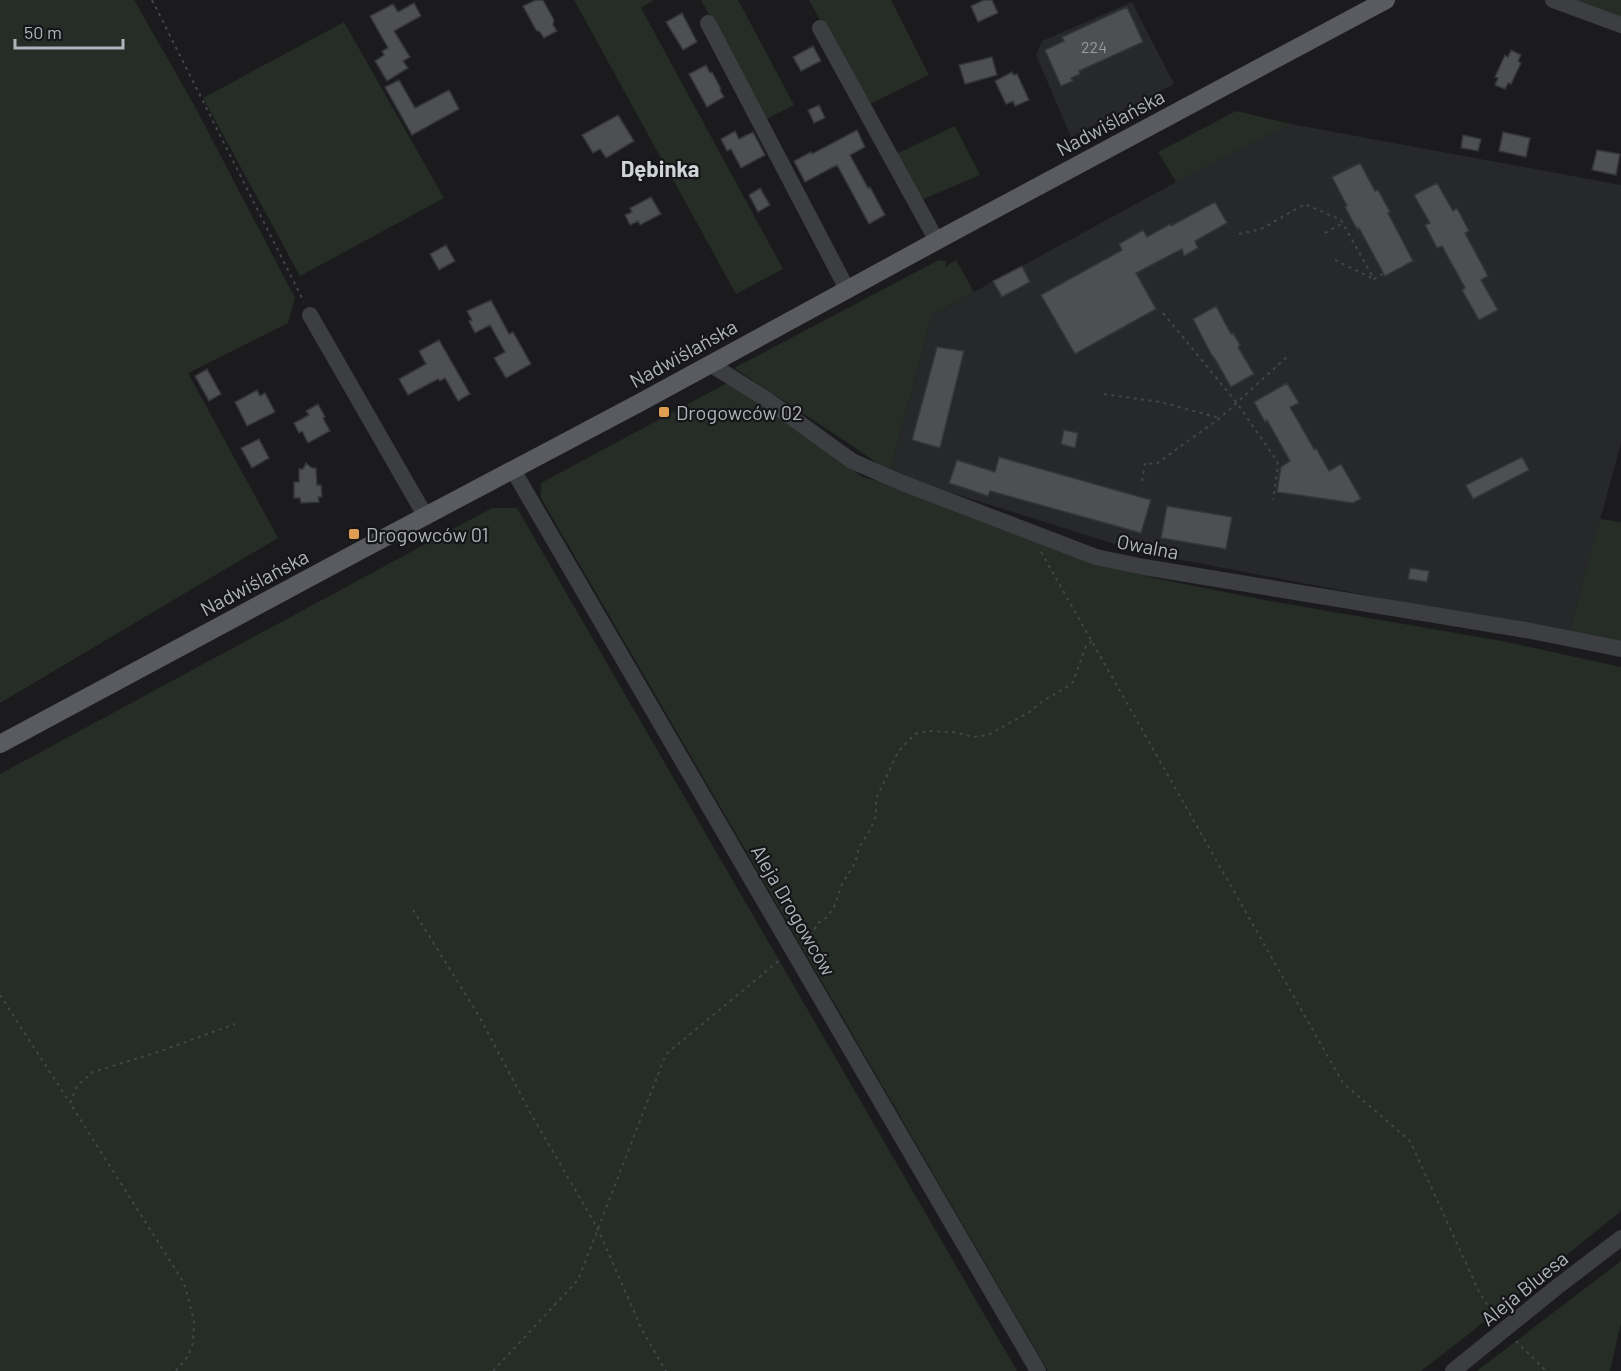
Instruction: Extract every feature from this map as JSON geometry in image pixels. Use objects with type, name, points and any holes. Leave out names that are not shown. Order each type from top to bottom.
[{"type":"main road","name":"Nadwiślańska","points":[[0,744],[1386,0]]},
{"type":"street","points":[[1553,0],[1621,25]]},
{"type":"street","points":[[708,23],[847,290]]},
{"type":"street","points":[[820,28],[937,241]]},
{"type":"street","points":[[310,315],[426,516]]},
{"type":"street","name":"Owalna","points":[[710,364],[766,399],[852,461],[900,482],[1096,557],[1144,567],[1526,630],[1621,649]]},
{"type":"street","name":"Aleja Drogowców","points":[[513,470],[1038,1371]]},
{"type":"street","name":"Aleja Bluesa","points":[[1454,1371],[1621,1238]]},
{"type":"path","points":[[152,0],[310,315]]},
{"type":"path","points":[[1239,234],[1262,229],[1305,204],[1341,220],[1374,279]]},
{"type":"path","points":[[1325,233],[1343,223]]},
{"type":"path","points":[[1335,260],[1374,279]]},
{"type":"path","points":[[1374,279],[1383,273]]},
{"type":"path","points":[[1163,313],[1237,403],[1277,461],[1273,500]]},
{"type":"path","points":[[1142,481],[1145,463],[1156,464],[1220,418],[1288,355]]},
{"type":"path","points":[[1104,394],[1160,402],[1220,418]]},
{"type":"path","points":[[1029,531],[1343,1083],[1410,1141],[1480,1294],[1505,1331],[1546,1371]]},
{"type":"path","points":[[493,1371],[578,1280],[666,1054],[793,950],[813,932],[834,907],[842,884],[871,828],[876,815],[876,799],[898,752],[915,734],[928,731],[953,732],[974,737],[988,735],[1001,728],[1073,682],[1086,646],[1092,641]]},
{"type":"path","points":[[413,910],[479,1016],[531,1114],[598,1229],[642,1330],[666,1371]]},
{"type":"path","points":[[0,994],[184,1283],[194,1321],[193,1343],[188,1356],[176,1371]]},
{"type":"path","points":[[70,1103],[77,1086],[93,1072],[158,1053],[236,1024]]},
{"type":"shaded area","points":[[0,0],[134,0],[193,103],[295,298],[288,323],[188,373],[278,538],[0,703]]},
{"type":"shaded area","points":[[574,0],[654,0],[641,8],[783,269],[736,294]]},
{"type":"shaded area","points":[[701,0],[738,0],[794,105],[767,119]]},
{"type":"shaded area","points":[[809,0],[891,0],[929,75],[868,105]]},
{"type":"shaded area","points":[[1570,0],[1621,0],[1621,19]]},
{"type":"shaded area","points":[[1132,2],[1174,84],[1071,137],[1036,55],[1042,41]]},
{"type":"shaded area","points":[[344,22],[444,198],[300,276],[203,98]]},
{"type":"shaded area","points":[[1236,111],[1291,124],[1176,182],[1158,152]]},
{"type":"shaded area","points":[[1291,124],[1621,185],[1621,443],[1569,634],[1140,552],[890,472],[932,315],[1176,182]]},
{"type":"shaded area","points":[[955,126],[980,175],[919,201],[894,155]]},
{"type":"shaded area","points":[[939,260],[946,261],[945,267],[956,260],[974,292],[932,315],[890,472],[734,368]]},
{"type":"shaded area","points":[[729,382],[863,477],[888,484],[1078,557],[1154,578],[1270,601],[1502,641],[1621,667],[1621,1211],[1421,1371],[1048,1371],[541,498],[541,483]]},
{"type":"shaded area","points":[[492,508],[517,508],[1017,1371],[0,1371],[0,774]]},
{"type":"shaded area","points":[[1600,519],[1621,522],[1621,646],[1569,634]]},
{"type":"shaded area","points":[[1621,1261],[1621,1323],[1610,1371],[1477,1371]]},
{"type":"building","points":[[536,0],[543,0],[557,31],[544,38],[536,30],[523,6]]},
{"type":"building","points":[[984,0],[992,0],[998,13],[978,22],[971,6]]},
{"type":"building","points":[[414,3],[421,16],[394,31],[410,57],[403,61],[408,68],[387,81],[375,61],[384,55],[382,51],[388,48],[370,16],[393,4],[398,12]]},
{"type":"building","points":[[1127,7],[1143,42],[1079,71],[1080,74],[1071,78],[1073,81],[1061,86],[1045,50],[1064,41],[1062,37]]},
{"type":"building","points":[[682,13],[697,42],[683,50],[666,22]]},
{"type":"building","points":[[813,46],[821,61],[801,71],[793,57]]},
{"type":"building","points":[[1511,50],[1521,55],[1518,61],[1521,63],[1511,84],[1508,83],[1505,89],[1495,85],[1498,78],[1495,77],[1505,55],[1508,57]]},
{"type":"building","points":[[992,57],[997,75],[965,84],[959,65]]},
{"type":"building","points":[[706,65],[724,97],[707,107],[689,74]]},
{"type":"building","points":[[1012,72],[1014,75],[1017,74],[1029,100],[1015,106],[1013,101],[1006,104],[995,81]]},
{"type":"building","points":[[399,80],[415,108],[449,90],[459,109],[412,135],[385,87]]},
{"type":"building","points":[[819,105],[825,118],[814,123],[808,110]]},
{"type":"building","points":[[618,115],[634,141],[606,158],[600,149],[593,153],[582,135]]},
{"type":"building","points":[[857,130],[865,147],[850,155],[885,215],[869,224],[837,165],[805,182],[794,161]]},
{"type":"building","points":[[735,131],[739,139],[753,132],[765,155],[741,168],[731,149],[727,151],[721,139]]},
{"type":"building","points":[[1503,132],[1530,138],[1526,157],[1499,151]]},
{"type":"building","points":[[1463,135],[1481,139],[1478,151],[1461,148]]},
{"type":"building","points":[[1597,150],[1620,154],[1616,175],[1592,170]]},
{"type":"building","points":[[1360,163],[1375,191],[1378,190],[1390,212],[1388,213],[1413,261],[1385,276],[1345,207],[1347,206],[1332,177]]},
{"type":"building","points":[[1437,183],[1453,211],[1457,208],[1469,231],[1465,233],[1488,276],[1481,280],[1498,310],[1479,320],[1442,246],[1437,248],[1425,225],[1430,223],[1414,195]]},
{"type":"building","points":[[760,188],[770,205],[758,212],[749,195]]},
{"type":"building","points":[[651,197],[661,214],[640,225],[638,221],[630,225],[625,215],[632,212],[630,208]]},
{"type":"building","points":[[1215,202],[1227,223],[1195,241],[1198,248],[1184,256],[1182,249],[1136,273],[1156,309],[1075,354],[1041,295],[1122,250],[1119,244],[1143,230],[1147,237]]},
{"type":"building","points":[[446,245],[455,261],[439,270],[430,254]]},
{"type":"building","points":[[1022,266],[1030,282],[1002,297],[993,281]]},
{"type":"building","points":[[491,300],[509,334],[513,332],[531,364],[506,378],[494,358],[505,352],[490,325],[475,333],[467,311]]},
{"type":"building","points":[[1216,306],[1231,334],[1233,333],[1240,345],[1238,347],[1254,374],[1231,387],[1193,319]]},
{"type":"building","points":[[439,340],[470,394],[458,401],[445,378],[440,381],[438,379],[408,395],[399,379],[426,364],[419,351]]},
{"type":"building","points":[[937,347],[964,351],[940,448],[912,440]]},
{"type":"building","points":[[207,369],[221,394],[209,401],[195,376]]},
{"type":"building","points":[[1287,383],[1299,403],[1290,407],[1314,449],[1316,448],[1329,471],[1341,464],[1361,499],[1353,503],[1277,492],[1281,467],[1290,461],[1254,402]]},
{"type":"building","points":[[257,390],[260,396],[265,393],[275,412],[247,426],[235,402]]},
{"type":"building","points":[[318,404],[330,431],[308,443],[302,431],[299,433],[294,423],[309,415],[306,411]]},
{"type":"building","points":[[1064,430],[1078,433],[1075,448],[1061,444]]},
{"type":"building","points":[[259,439],[269,458],[252,468],[241,448]]},
{"type":"building","points":[[999,457],[1151,500],[1141,533],[990,491],[988,496],[949,483],[957,460],[995,472]]},
{"type":"building","points":[[1522,457],[1529,470],[1473,499],[1466,485]]},
{"type":"building","points":[[306,463],[316,468],[317,485],[321,485],[322,497],[318,497],[319,502],[301,503],[300,498],[294,498],[294,482],[299,482],[299,469],[303,469]]},
{"type":"building","points":[[1167,506],[1232,517],[1226,549],[1161,538]]},
{"type":"building","points":[[1410,568],[1429,571],[1427,582],[1408,579]]},
{"type":"place","name":"Drogowców 02","points":[[664,412]]},
{"type":"place","name":"Drogowców 01","points":[[354,534]]},
{"type":"district","name":"Dębinka","points":[[660,168]]}]
